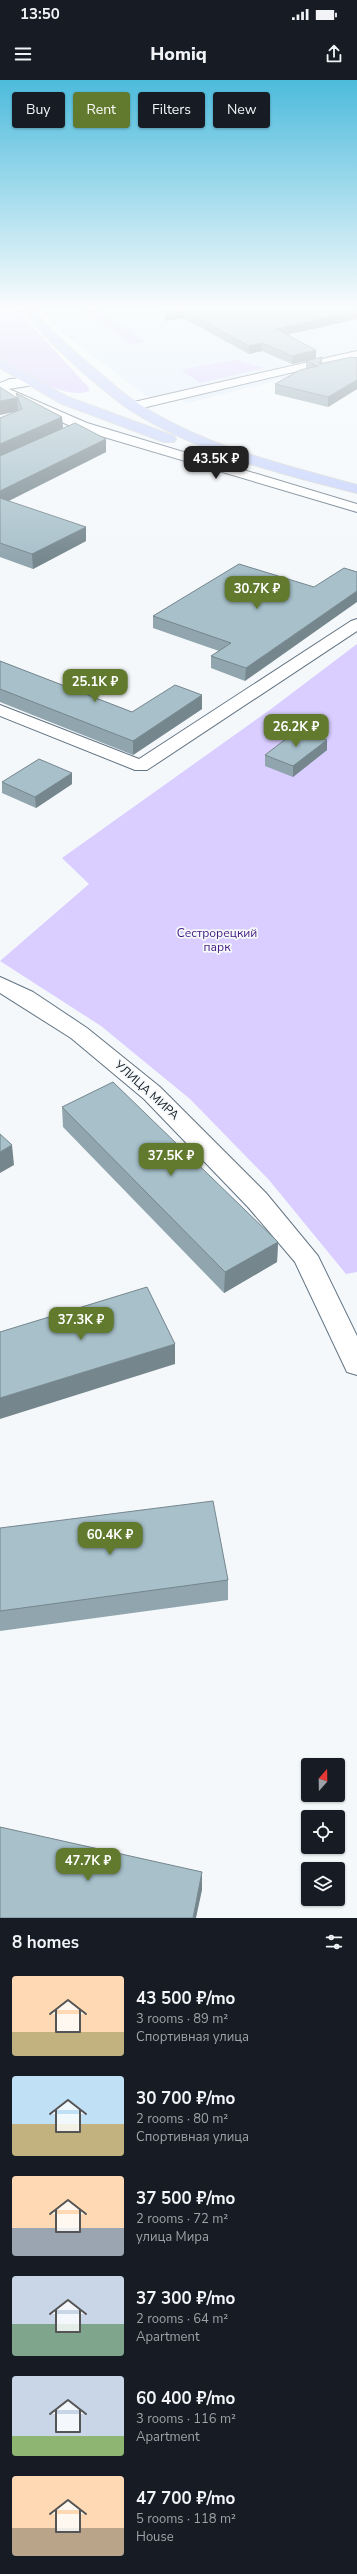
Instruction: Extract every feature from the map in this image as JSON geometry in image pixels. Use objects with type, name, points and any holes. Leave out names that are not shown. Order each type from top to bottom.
[{"type":"highway","points":[[48,392],[64,400],[107,416],[204,447],[357,489]]},
{"type":"highway","points":[[64,400],[84,401],[98,398],[105,392]]},
{"type":"highway","points":[[116,392],[134,406],[204,447],[258,470],[357,498]]},
{"type":"street","points":[[5,392],[82,426],[357,508]]},
{"type":"street","points":[[134,406],[195,392]]},
{"type":"street","points":[[66,434],[107,416],[125,414],[150,416]]},
{"type":"street","points":[[0,710],[141,766],[357,624]]},
{"type":"street","name":"УЛИЦА МИРА","points":[[0,984],[25,997],[79,1033],[140,1083],[196,1135],[252,1194],[305,1256],[357,1364]]},
{"type":"shaded area","points":[[140,392],[232,392],[188,403],[176,398],[155,399],[146,396]]},
{"type":"green space","points":[[67,392],[85,392],[79,393]]},
{"type":"green space","name":"Сестрорецкий парк","points":[[357,644],[357,1272],[346,1274],[269,1180],[190,1099],[101,1026],[0,961],[89,884],[62,858],[271,709]]},
{"type":"building","points":[[0,392],[7,392],[17,398],[0,401]]},
{"type":"building","points":[[307,392],[337,392],[328,397]]},
{"type":"building","points":[[16,393],[62,417],[0,444],[0,418],[22,409]]},
{"type":"building","points":[[75,423],[106,439],[0,491],[0,456]]},
{"type":"building","points":[[0,498],[86,527],[32,554],[0,543]]},
{"type":"building","points":[[239,564],[314,587],[344,568],[357,572],[357,591],[246,668],[211,656],[231,643],[153,616]]},
{"type":"building","points":[[0,661],[132,712],[175,685],[202,695],[133,741],[0,689]]},
{"type":"building","points":[[299,729],[327,740],[293,766],[265,755]]},
{"type":"building","points":[[39,759],[72,773],[35,797],[2,782]]},
{"type":"building","points":[[113,1082],[278,1242],[225,1272],[62,1107]]},
{"type":"building","points":[[0,1134],[12,1145],[0,1152]]},
{"type":"building","points":[[147,1287],[175,1344],[0,1398],[0,1332]]},
{"type":"building","points":[[213,1501],[228,1580],[0,1611],[0,1528]]},
{"type":"building","points":[[0,1827],[202,1872],[193,1918],[0,1918]]}]
